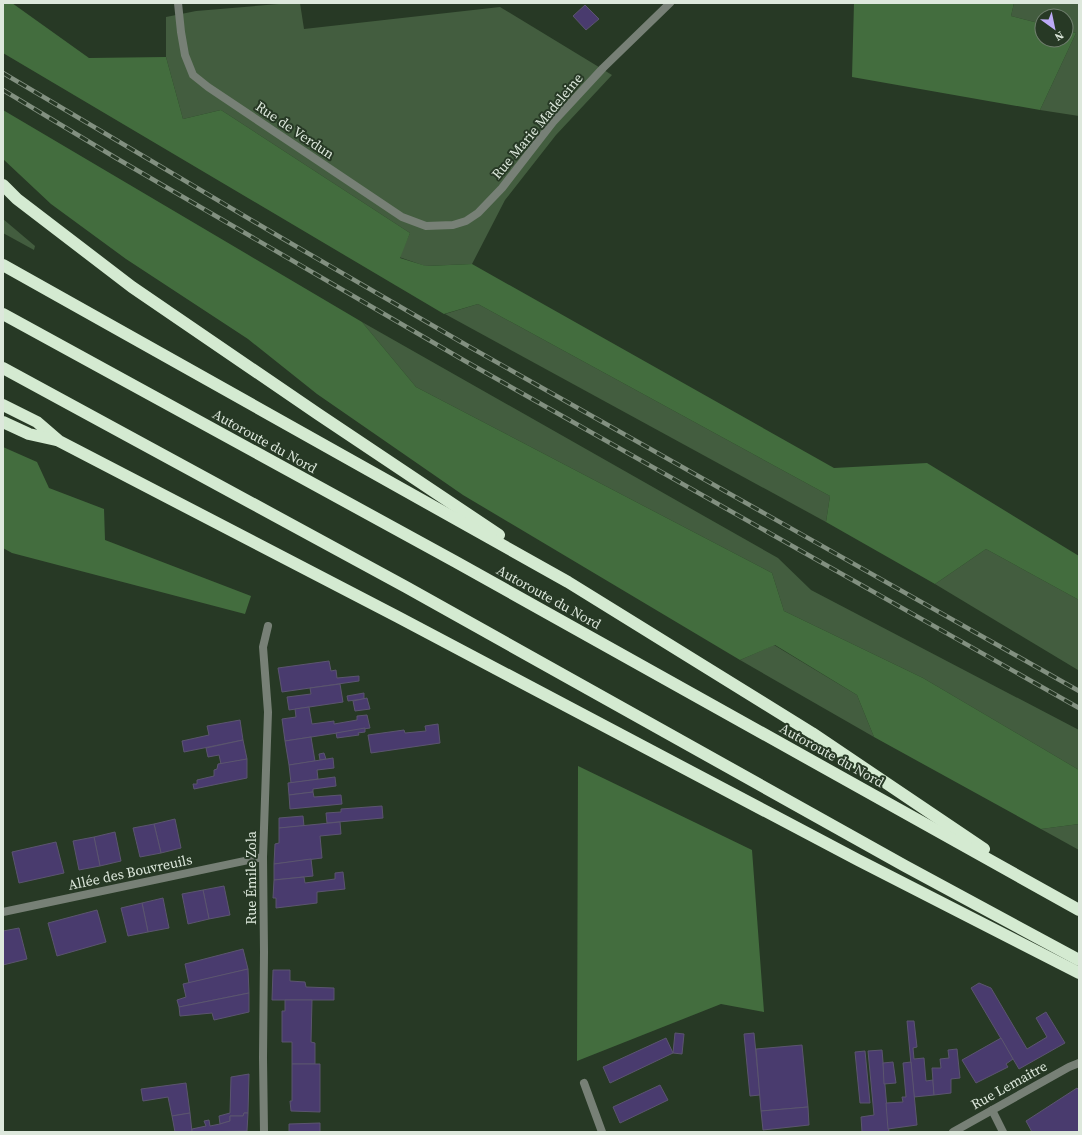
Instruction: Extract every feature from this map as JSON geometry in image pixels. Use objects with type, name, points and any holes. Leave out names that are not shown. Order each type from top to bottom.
[{"type":"highway","points":[[3,185],[17,199],[132,287],[318,414],[568,582],[812,733],[1052,895]]},
{"type":"highway","points":[[3,265],[568,582]]},
{"type":"highway","name":"Autoroute du Nord","points":[[3,314],[456,562],[1079,910]]},
{"type":"highway","points":[[3,368],[406,587],[905,866],[1079,960]]},
{"type":"highway","points":[[3,405],[37,422],[59,441],[405,620],[858,860],[1079,973]]},
{"type":"highway","points":[[3,422],[28,434],[59,441]]},
{"type":"street","name":"Rue de Verdun","points":[[178,3],[185,55],[193,75],[208,87],[402,217],[426,226],[453,225]]},
{"type":"street","name":"Rue Marie Madeleine","points":[[453,225],[466,221],[478,213],[502,188],[553,122],[603,68],[670,3]]},
{"type":"street","name":"Rue Émile Zola","points":[[264,1132],[263,857],[268,712],[263,647],[268,626]]},
{"type":"street","name":"Allée des Bouvreuils","points":[[3,912],[263,857]]},
{"type":"street","name":"Rue Lemaitre","points":[[953,1132],[1069,1067],[1079,1063]]},
{"type":"street","points":[[584,1083],[602,1132]]},
{"type":"street","points":[[992,1110],[1003,1132]]},
{"type":"green space","points":[[3,3],[12,3],[89,58],[166,57],[183,119],[221,110],[410,233],[400,258],[426,266],[472,264],[834,468],[927,463],[1079,556],[1079,600],[986,549],[935,584],[826,522],[830,496],[478,304],[444,314],[3,53]]},
{"type":"green space","points":[[300,3],[304,29],[500,7],[612,75],[556,135],[505,200],[472,264],[425,266],[399,257],[410,233],[221,110],[183,119],[166,57],[166,17],[196,11]]},
{"type":"green space","points":[[854,3],[1014,3],[1011,16],[1034,22],[1034,48],[1069,48],[1040,110],[852,77]]},
{"type":"green space","points":[[1014,3],[1079,3],[1079,116],[1040,110],[1069,48],[1074,48],[1074,37],[1076,33],[1074,32],[1074,8],[1034,8],[1034,22],[1011,16]]},
{"type":"green space","points":[[3,110],[362,322],[416,387],[772,573],[784,611],[923,678],[1079,770],[1079,824],[1041,829],[874,737],[857,695],[775,645],[740,660],[463,495],[317,394],[248,339],[126,259],[51,204],[3,159]]},
{"type":"green space","points":[[3,219],[35,246],[34,250],[3,233]]},
{"type":"green space","points":[[478,304],[830,496],[826,522],[445,314]]},
{"type":"green space","points":[[362,322],[778,558],[811,590],[1079,730],[1079,770],[923,678],[784,611],[772,573],[416,387]]},
{"type":"green space","points":[[3,447],[37,462],[49,488],[104,509],[105,540],[251,596],[245,614],[12,553],[3,548]]},
{"type":"green space","points":[[986,549],[1079,600],[1078,670],[935,584]]},
{"type":"green space","points":[[774,645],[857,695],[874,737],[740,660]]},
{"type":"green space","points":[[578,766],[752,850],[764,1012],[721,1004],[577,1061]]},
{"type":"green space","points":[[1079,824],[1079,850],[1041,829]]},
{"type":"building","points":[[585,5],[599,19],[586,30],[573,16]]},
{"type":"building","points":[[329,661],[331,671],[336,670],[337,678],[359,676],[359,681],[282,692],[278,668]]},
{"type":"building","points":[[340,684],[343,702],[289,710],[287,697],[311,694],[310,688]]},
{"type":"building","points":[[364,693],[364,699],[348,701],[347,696]]},
{"type":"building","points":[[367,698],[370,709],[355,711],[353,701]]},
{"type":"building","points":[[309,707],[312,724],[334,721],[334,724],[357,720],[357,716],[367,715],[370,728],[285,741],[282,719],[296,717],[295,709]]},
{"type":"building","points":[[240,720],[243,740],[184,752],[182,741],[209,735],[207,726]]},
{"type":"building","points":[[438,724],[440,743],[371,753],[368,735],[404,730],[405,733],[426,731],[425,726]]},
{"type":"building","points":[[365,728],[365,732],[358,733],[359,735],[337,738],[336,733]]},
{"type":"building","points":[[311,737],[315,761],[289,765],[285,741]]},
{"type":"building","points":[[243,740],[247,759],[221,764],[219,755],[208,757],[206,748]]},
{"type":"building","points":[[324,753],[326,759],[320,760],[319,754]]},
{"type":"building","points":[[333,758],[334,768],[317,770],[318,779],[291,783],[289,765]]},
{"type":"building","points":[[247,759],[247,778],[194,789],[193,784],[197,784],[197,780],[214,776],[214,770],[217,769],[218,764]]},
{"type":"building","points":[[335,777],[336,786],[313,789],[313,792],[289,795],[288,783]]},
{"type":"building","points":[[313,792],[314,797],[341,795],[342,804],[290,809],[289,795]]},
{"type":"building","points":[[382,806],[383,818],[327,823],[326,813],[341,812],[341,809]]},
{"type":"building","points":[[303,816],[304,826],[279,828],[279,818]]},
{"type":"building","points":[[175,819],[181,848],[161,853],[154,824]]},
{"type":"building","points":[[340,822],[341,834],[320,836],[322,858],[274,864],[275,844],[279,843],[279,828]]},
{"type":"building","points":[[154,824],[161,853],[140,857],[133,828]]},
{"type":"building","points":[[115,832],[121,861],[100,866],[94,837]]},
{"type":"building","points":[[94,837],[100,866],[79,870],[73,841]]},
{"type":"building","points":[[56,842],[64,873],[19,883],[12,852]]},
{"type":"building","points":[[311,859],[313,876],[274,880],[274,864]]},
{"type":"building","points":[[343,872],[345,889],[317,892],[317,903],[276,908],[276,898],[273,898],[274,880],[304,877],[305,883],[335,879],[335,873]]},
{"type":"building","points":[[224,886],[230,915],[209,919],[203,890]]},
{"type":"building","points":[[203,890],[209,919],[188,924],[182,894]]},
{"type":"building","points":[[163,898],[169,928],[148,932],[142,903]]},
{"type":"building","points":[[142,903],[148,932],[128,936],[121,908]]},
{"type":"building","points":[[97,910],[106,942],[57,956],[48,923]]},
{"type":"building","points":[[19,928],[27,959],[3,965],[3,931]]},
{"type":"building","points":[[243,949],[248,969],[189,983],[185,964]]},
{"type":"building","points":[[248,969],[249,993],[179,1007],[177,1000],[186,997],[183,984]]},
{"type":"building","points":[[273,970],[290,970],[290,981],[305,982],[306,987],[334,988],[334,1000],[272,1000]]},
{"type":"building","points":[[979,983],[991,988],[1027,1049],[1047,1037],[1036,1018],[1046,1012],[1065,1043],[1019,1069],[971,988]]},
{"type":"building","points":[[249,993],[249,1012],[214,1020],[212,1013],[180,1016],[179,1007]]},
{"type":"building","points":[[285,1000],[312,1000],[311,1042],[315,1043],[315,1064],[292,1064],[292,1042],[282,1042],[282,1011],[285,1011]]},
{"type":"building","points":[[907,1021],[914,1021],[917,1047],[913,1048],[914,1059],[924,1058],[926,1081],[933,1080],[934,1095],[914,1097]]},
{"type":"building","points":[[675,1033],[684,1034],[682,1054],[673,1053]]},
{"type":"building","points":[[754,1033],[760,1095],[750,1096],[744,1034]]},
{"type":"building","points":[[666,1038],[673,1053],[610,1083],[603,1067]]},
{"type":"building","points":[[1001,1038],[1013,1059],[1006,1064],[1008,1067],[976,1083],[962,1060]]},
{"type":"building","points":[[802,1045],[808,1107],[761,1111],[756,1049]]},
{"type":"building","points":[[957,1049],[960,1078],[951,1079],[951,1093],[934,1095],[932,1068],[941,1068],[940,1059],[949,1058],[948,1050]]},
{"type":"building","points":[[882,1050],[889,1132],[862,1132],[861,1117],[874,1115],[868,1051]]},
{"type":"building","points":[[865,1051],[870,1103],[860,1103],[855,1052]]},
{"type":"building","points":[[893,1062],[896,1083],[884,1084],[883,1063]]},
{"type":"building","points":[[911,1062],[917,1125],[888,1129],[886,1103],[903,1102],[902,1097],[906,1097],[903,1063]]},
{"type":"building","points":[[292,1064],[320,1064],[320,1112],[291,1111],[290,1101],[292,1101]]},
{"type":"building","points":[[249,1074],[248,1113],[244,1113],[243,1116],[230,1116],[230,1121],[220,1124],[219,1116],[230,1113],[231,1077]]},
{"type":"building","points":[[186,1083],[190,1113],[172,1116],[168,1097],[143,1101],[141,1089]]},
{"type":"building","points":[[660,1085],[668,1100],[620,1123],[613,1107]]},
{"type":"building","points":[[1077,1088],[1079,1090],[1079,1132],[1032,1132],[1026,1121]]},
{"type":"building","points":[[808,1107],[809,1125],[763,1130],[761,1111]]},
{"type":"building","points":[[190,1113],[192,1132],[175,1132],[172,1116]]},
{"type":"building","points":[[244,1113],[248,1113],[247,1131],[192,1132],[192,1129],[206,1126],[204,1121],[209,1120],[210,1126],[220,1124],[230,1121],[230,1116],[243,1116]]},
{"type":"building","points":[[320,1123],[320,1132],[289,1132],[289,1124]]},
{"type":"railway","points":[[3,73],[468,346],[1079,691]]},
{"type":"railway","points":[[3,90],[116,158],[465,361],[1079,708]]}]
